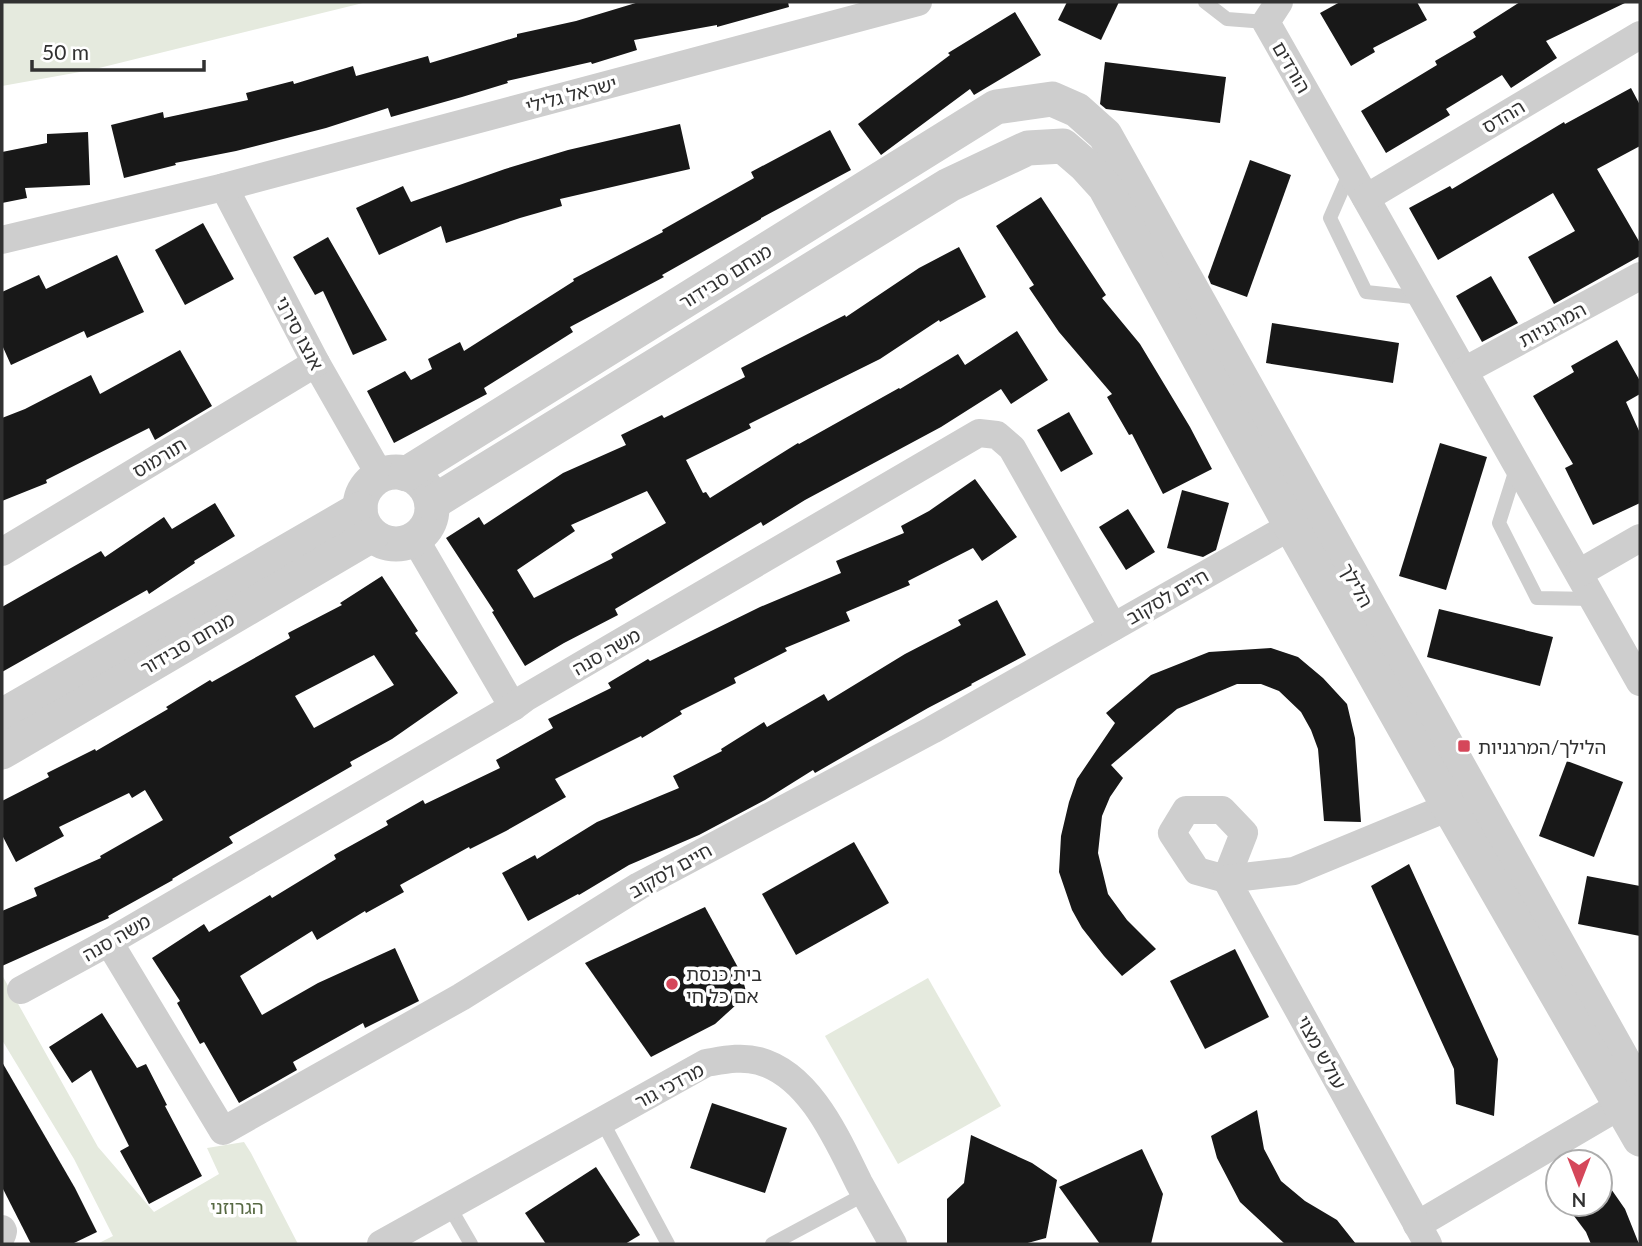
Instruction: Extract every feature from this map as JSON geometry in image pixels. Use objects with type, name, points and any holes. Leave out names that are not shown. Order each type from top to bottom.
[{"type":"street","name":"ישראל גלילי","points":[[2,240],[224,187],[918,2]]},
{"type":"street","name":"הורדים","points":[[1273,12],[1351,171],[1640,682]]},
{"type":"street","name":"ההדס","points":[[1366,198],[1640,35]]},
{"type":"street","name":"מנחם סבידור","points":[[393,475],[996,107],[1052,99]]},
{"type":"street","name":"הלילך","points":[[1052,99],[1077,110],[1105,135],[1449,807],[1629,1082]]},
{"type":"street","name":"מנחם סבידור","points":[[432,503],[949,185],[1028,148],[1063,146]]},
{"type":"street","name":"הלילך","points":[[1063,146],[1105,187],[1303,519],[1629,1082],[1640,1139]]},
{"type":"street","name":"אנצו סירני","points":[[224,187],[316,363],[393,475]]},
{"type":"street","name":"המרגניות","points":[[1464,371],[1640,276]]},
{"type":"street","name":"תורמוס","points":[[2,552],[316,363]]},
{"type":"street","name":"משה סנה","points":[[22,990],[513,707],[979,433],[997,435],[1012,448],[1113,627]]},
{"type":"street","points":[[393,475],[415,478],[429,493],[432,503],[432,514],[423,532],[415,539],[398,544],[388,543],[366,522],[362,499],[372,482],[393,475]]},
{"type":"street","name":"חיים לסקוב","points":[[109,942],[223,1131],[461,997],[639,886],[932,730],[1303,519]]},
{"type":"street","name":"מנחם סבידור","points":[[2,716],[366,522]]},
{"type":"street","name":"מנחם סבידור","points":[[2,752],[366,522]]},
{"type":"street","points":[[1579,573],[1640,538]]},
{"type":"street","points":[[415,539],[513,707]]},
{"type":"street","name":"עולש מצוי","points":[[1449,807],[1294,872],[1226,879],[1423,1234],[1629,1082]]},
{"type":"street","name":"מרדכי גור","points":[[381,1244],[706,1063],[736,1058],[759,1061],[784,1072],[808,1095],[825,1117],[893,1244]]},
{"type":"street","points":[[2,1229],[2,1235]]},
{"type":"lane","name":"הורדים","points":[[1205,2],[1227,19],[1273,12]]},
{"type":"lane","points":[[1351,171],[1330,218],[1366,292],[1423,298]]},
{"type":"lane","points":[[1518,465],[1499,523],[1537,597],[1593,599]]},
{"type":"lane","points":[[602,1121],[668,1244]]},
{"type":"lane","points":[[772,1244],[865,1194]]},
{"type":"lane","points":[[449,1206],[471,1244]]},
{"type":"green space","points":[[2,2],[367,2],[91,70],[2,86]]},
{"type":"green space","name":"הגרוזני","points":[[2,975],[98,1147],[154,1212],[219,1174],[207,1148],[244,1142],[298,1244],[97,1244],[113,1236],[74,1159],[2,1040]]},
{"type":"green space","points":[[928,978],[1001,1106],[898,1164],[825,1036]]},
{"type":"building","points":[[639,2],[788,2],[789,7],[717,27],[634,40],[637,50],[592,64],[591,62],[507,81],[508,83],[391,117],[388,108],[326,128],[175,163],[176,165],[124,178],[111,125],[163,112],[164,118],[248,100],[246,93],[293,81],[294,84],[353,66],[356,76],[428,56],[430,63],[517,37],[517,34],[576,21]]},
{"type":"building","points":[[1067,2],[1119,2],[1101,40],[1058,20]]},
{"type":"building","points":[[1340,2],[1417,2],[1427,20],[1373,48],[1375,52],[1351,66],[1320,13]]},
{"type":"building","points":[[1520,2],[1627,2],[1546,41],[1557,58],[1511,88],[1502,75],[1446,109],[1450,115],[1386,153],[1361,111],[1437,65],[1435,61],[1476,37],[1473,32]]},
{"type":"building","points":[[1015,12],[1041,55],[974,95],[970,89],[881,155],[858,124],[950,55],[948,53]]},
{"type":"building","points":[[1105,62],[1226,77],[1220,123],[1106,109],[1100,104]]},
{"type":"building","points":[[1631,88],[1640,105],[1640,146],[1597,169],[1640,243],[1640,256],[1554,304],[1528,257],[1575,231],[1553,193],[1438,260],[1409,208],[1450,186],[1452,189],[1564,122],[1565,124]]},
{"type":"building","points":[[680,124],[690,169],[560,199],[562,206],[446,243],[441,226],[379,255],[356,208],[403,186],[411,202],[568,150]]},
{"type":"building","points":[[830,130],[851,170],[761,218],[662,275],[664,277],[570,327],[573,332],[484,388],[487,394],[394,443],[367,391],[405,371],[411,380],[432,369],[428,359],[460,342],[464,351],[574,281],[573,279],[663,232],[662,230],[754,178],[751,172]]},
{"type":"building","points":[[88,132],[90,185],[25,188],[27,198],[2,203],[2,152],[47,143],[47,134]]},
{"type":"building","points":[[1250,160],[1291,175],[1247,297],[1211,284],[1208,277]]},
{"type":"building","points":[[1041,197],[1106,295],[1102,298],[1140,344],[1212,469],[1163,494],[1132,434],[1129,435],[1107,397],[1112,394],[1059,332],[1029,288],[1034,285],[996,226]]},
{"type":"building","points":[[203,223],[234,279],[185,305],[155,250]]},
{"type":"building","points":[[328,237],[387,340],[353,355],[323,291],[315,295],[293,257]]},
{"type":"building","points":[[959,247],[986,297],[940,322],[939,320],[880,359],[749,424],[751,428],[686,460],[703,493],[706,492],[710,498],[798,443],[900,389],[958,354],[965,365],[1017,331],[1048,380],[1011,404],[1001,389],[941,427],[805,500],[763,526],[761,522],[615,609],[618,615],[525,666],[492,612],[494,611],[446,538],[479,517],[484,525],[563,473],[626,445],[621,435],[662,415],[664,418],[745,377],[741,368],[845,315],[846,317],[919,268]],"holes":[[[647,491],[666,523],[611,554],[613,558],[534,598],[517,570],[575,531],[571,525]]]},
{"type":"building","points":[[117,255],[144,312],[87,338],[84,331],[11,365],[2,345],[2,292],[39,275],[46,289]]},
{"type":"building","points":[[1491,276],[1518,323],[1482,342],[1456,296]]},
{"type":"building","points":[[1272,323],[1399,343],[1393,383],[1266,363]]},
{"type":"building","points":[[1617,340],[1640,381],[1640,394],[1626,402],[1640,433],[1640,503],[1593,525],[1565,468],[1573,464],[1533,396],[1574,372],[1571,366]]},
{"type":"building","points":[[180,350],[212,406],[155,440],[149,428],[46,480],[47,483],[2,501],[2,418],[91,375],[100,394]]},
{"type":"building","points":[[1069,412],[1093,454],[1061,472],[1037,430]]},
{"type":"building","points":[[1440,443],[1487,457],[1446,590],[1399,576]]},
{"type":"building","points":[[975,479],[1017,537],[982,561],[973,548],[908,581],[910,585],[846,612],[850,621],[785,648],[787,651],[734,678],[736,683],[680,711],[682,714],[642,738],[641,736],[555,779],[566,797],[400,885],[404,892],[366,913],[365,911],[317,940],[312,931],[240,976],[262,1015],[318,983],[395,948],[419,1001],[365,1028],[363,1023],[293,1062],[297,1070],[239,1103],[204,1042],[200,1044],[177,1003],[180,1001],[152,958],[204,924],[209,932],[270,895],[272,898],[336,859],[334,855],[388,825],[386,821],[423,800],[425,804],[500,768],[496,760],[553,728],[548,719],[611,688],[608,683],[648,659],[650,661],[760,607],[841,573],[836,561],[904,533],[901,526],[929,511]]},
{"type":"building","points":[[1182,490],[1229,503],[1216,550],[1203,557],[1167,548]]},
{"type":"building","points":[[215,503],[235,536],[194,561],[195,563],[149,594],[147,590],[2,672],[2,607],[101,551],[105,557],[164,517],[172,529]]},
{"type":"building","points":[[1128,509],[1155,552],[1126,570],[1099,527]]},
{"type":"building","points":[[382,576],[418,631],[415,633],[458,693],[392,739],[350,762],[352,766],[229,837],[233,843],[173,880],[108,916],[109,918],[2,966],[2,911],[37,896],[34,888],[101,858],[100,856],[163,820],[145,790],[132,798],[129,793],[59,827],[64,836],[16,862],[2,835],[2,801],[49,777],[47,773],[95,749],[96,751],[168,709],[166,707],[210,680],[212,682],[290,638],[288,633],[342,605],[340,603]],"holes":[[[374,655],[394,685],[314,728],[295,696]]]},
{"type":"building","points":[[997,600],[1026,655],[815,773],[813,770],[765,800],[699,835],[629,865],[528,921],[502,873],[535,855],[537,859],[597,822],[679,788],[673,776],[722,751],[721,749],[764,722],[767,727],[824,694],[828,701],[905,654],[961,625],[958,620]]},
{"type":"building","points":[[1439,609],[1553,637],[1540,686],[1427,657]]},
{"type":"building","points":[[1271,648],[1298,657],[1323,678],[1347,704],[1355,738],[1361,822],[1324,821],[1318,749],[1301,712],[1279,691],[1261,684],[1237,684],[1177,709],[1111,765],[1123,778],[1110,797],[1102,816],[1098,853],[1108,894],[1127,920],[1156,949],[1122,976],[1082,928],[1072,910],[1059,872],[1061,836],[1077,779],[1115,723],[1106,713],[1151,675],[1209,652]]},
{"type":"building","points":[[1567,761],[1623,782],[1594,857],[1539,836]]},
{"type":"building","points":[[854,842],[889,903],[796,955],[762,894]]},
{"type":"building","points":[[1409,864],[1498,1059],[1494,1116],[1456,1104],[1454,1069],[1371,886]]},
{"type":"building","points":[[1587,876],[1640,886],[1640,936],[1578,924]]},
{"type":"building","name":"בית כנסת אם כל חי","points":[[705,907],[741,973],[747,995],[715,1024],[651,1057],[585,963]]},
{"type":"building","points":[[1235,949],[1269,1017],[1205,1049],[1170,981]]},
{"type":"building","points":[[102,1013],[137,1068],[146,1064],[202,1176],[149,1204],[120,1151],[129,1146],[91,1070],[72,1083],[49,1047]]},
{"type":"building","points":[[2,1062],[75,1188],[97,1232],[72,1244],[31,1244],[2,1187]]},
{"type":"building","points":[[712,1103],[787,1128],[765,1193],[690,1168]]},
{"type":"building","points":[[1257,1110],[1264,1149],[1281,1181],[1305,1201],[1337,1220],[1356,1244],[1285,1244],[1240,1202],[1217,1158],[1211,1136]]},
{"type":"building","points":[[971,1135],[1032,1163],[1057,1180],[1046,1238],[1024,1244],[947,1244],[947,1199],[964,1183]]},
{"type":"building","points":[[1142,1149],[1163,1194],[1151,1244],[1100,1244],[1059,1187]]},
{"type":"building","points":[[596,1167],[640,1235],[625,1244],[546,1244],[525,1213]]},
{"type":"building","points":[[1614,1193],[1625,1209],[1639,1244],[1591,1244],[1576,1218],[1614,1218]]},
{"type":"place","name":"הלילך/המרגניות","points":[[1464,746]]},
{"type":"place","name":"בית כנסת אם כל חי","points":[[672,984]]}]
